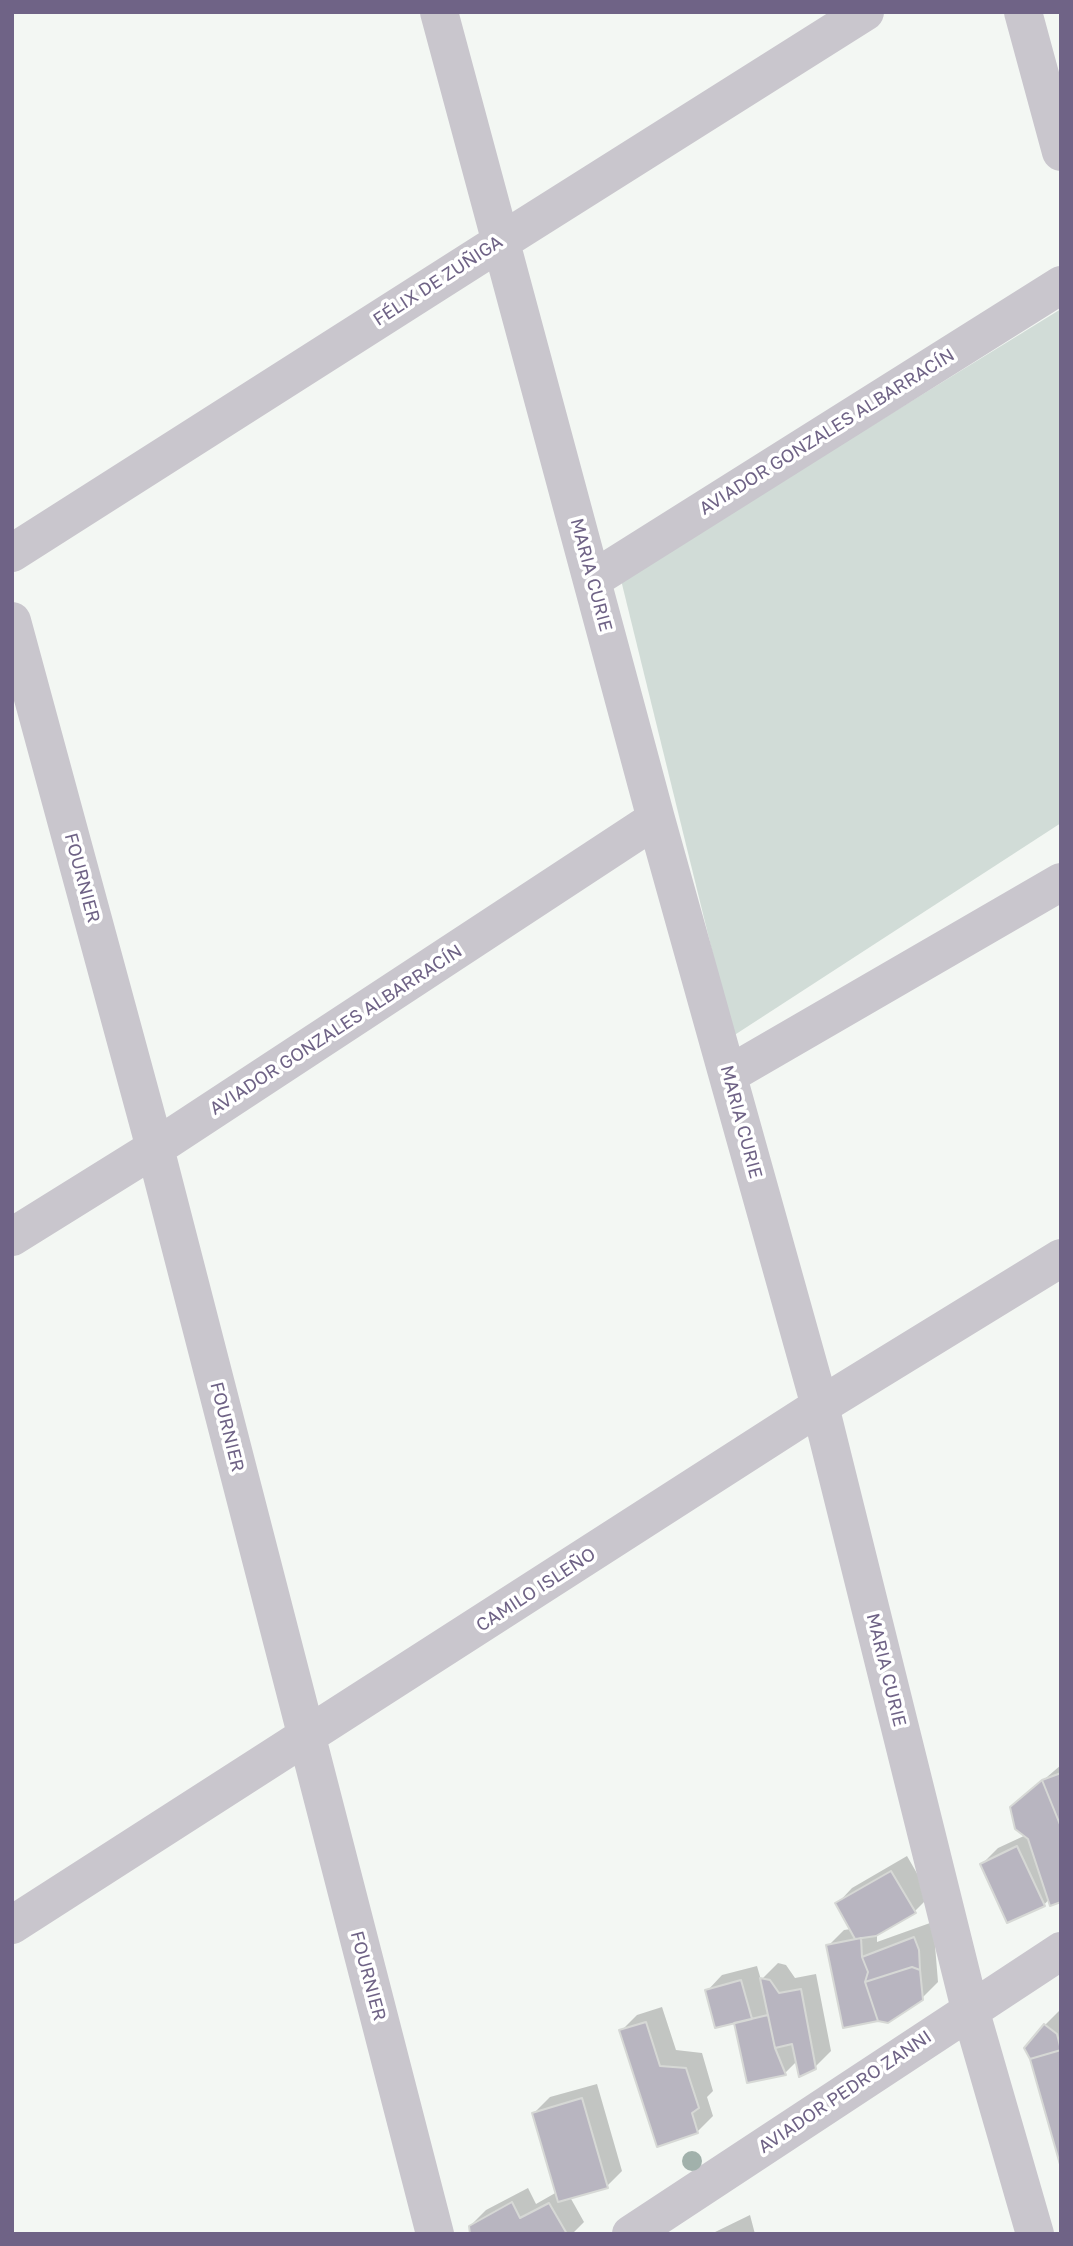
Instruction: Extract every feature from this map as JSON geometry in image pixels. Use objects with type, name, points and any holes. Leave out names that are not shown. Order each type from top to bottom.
[{"type":"street","name":"MARIA CURIE","points":[[439,12],[656,819],[820,1406],[970,2009],[1035,2234]]},
{"type":"street","name":"FÉLIX DE ZUÑIGA","points":[[12,554],[502,240],[865,12]]},
{"type":"street","points":[[1023,12],[1061,152]]},
{"type":"street","name":"AVIADOR GONZALES ALBARRACÍN","points":[[592,580],[1061,285]]},
{"type":"street","name":"FOURNIER","points":[[12,621],[155,1148],[435,2234]]},
{"type":"street","name":"AVIADOR GONZALES ALBARRACÍN","points":[[12,1237],[155,1148],[656,819]]},
{"type":"street","points":[[728,1075],[1061,882]]},
{"type":"street","name":"CAMILO ISLEÑO","points":[[12,1925],[820,1406],[1061,1258]]},
{"type":"street","name":"AVIADOR PEDRO ZANNI","points":[[631,2234],[1061,1951]]},
{"type":"shaded area","points":[[1061,309],[1061,823],[733,1036],[621,580]]},
{"type":"building","points":[[1061,1773],[1061,1827],[1042,1780]]},
{"type":"building","points":[[1042,1780],[1061,1827],[1061,1902],[1050,1906],[1028,1839],[1015,1829],[1010,1807]]},
{"type":"building","points":[[1017,1846],[1045,1906],[1007,1923],[980,1864]]},
{"type":"building","points":[[891,1871],[916,1913],[876,1936],[855,1939],[835,1903]]},
{"type":"building","points":[[914,1937],[919,1950],[920,1970],[912,1967],[865,1982],[868,1972],[862,1957]]},
{"type":"building","points":[[861,1938],[862,1957],[868,1972],[865,1982],[878,2021],[843,2028],[826,1945]]},
{"type":"building","points":[[912,1967],[920,1970],[923,2000],[888,2023],[878,2021],[865,1982]]},
{"type":"building","points":[[760,1978],[770,1980],[779,1993],[801,1989],[816,2069],[799,2077],[792,2044],[775,2048]]},
{"type":"building","points":[[741,1980],[752,2019],[715,2028],[705,1990]]},
{"type":"building","points":[[768,2015],[775,2048],[786,2075],[747,2083],[734,2023]]},
{"type":"building","points":[[646,2022],[660,2066],[686,2068],[699,2108],[692,2113],[698,2133],[657,2147],[619,2030]]},
{"type":"building","points":[[1044,2024],[1057,2034],[1061,2050],[1030,2059],[1024,2048]]},
{"type":"building","points":[[1061,2050],[1061,2168],[1030,2059]]},
{"type":"building","points":[[582,2098],[608,2188],[558,2202],[532,2113]]},
{"type":"building","points":[[512,2202],[520,2218],[549,2203],[567,2234],[470,2234],[469,2226]]}]
